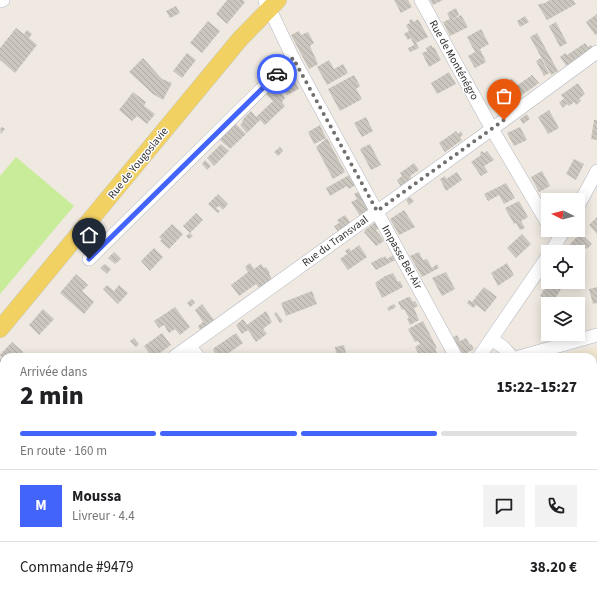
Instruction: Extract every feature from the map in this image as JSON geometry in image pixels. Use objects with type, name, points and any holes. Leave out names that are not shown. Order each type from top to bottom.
[{"type":"main road","name":"Rue de Yougoslavie","points":[[0,329],[270,4]]},
{"type":"street","name":"Rue de Monténégro","points":[[421,0],[492,130],[541,212]]},
{"type":"street","name":"Impasse Bel-Air","points":[[270,4],[273,16],[293,58],[454,353]]},
{"type":"street","name":"Rue du Transvaal","points":[[180,353],[492,130],[597,52]]},
{"type":"street","points":[[89,259],[293,58]]},
{"type":"street","points":[[585,196],[594,184],[597,171]]},
{"type":"street","points":[[482,353],[541,266]]},
{"type":"street","points":[[552,353],[597,335]]},
{"type":"street","points":[[491,339],[503,347],[508,353]]},
{"type":"street","points":[[190,346],[195,353]]},
{"type":"shaded area","points":[[597,347],[597,353],[565,353]]},
{"type":"green space","points":[[16,157],[74,206],[0,294],[0,176]]},
{"type":"building","points":[[227,0],[243,0],[245,2],[227,24],[216,14]]},
{"type":"building","points":[[394,0],[408,0],[412,7],[401,13]]},
{"type":"building","points":[[430,0],[443,0],[433,5]]},
{"type":"building","points":[[550,0],[573,0],[576,4],[547,20],[538,5]]},
{"type":"building","points":[[176,6],[180,13],[170,18],[166,11]]},
{"type":"building","points":[[456,8],[459,15],[451,21],[461,15],[468,27],[450,36],[443,22],[450,19],[447,13]]},
{"type":"building","points":[[597,14],[597,34],[595,35],[586,22]]},
{"type":"building","points":[[525,16],[529,22],[520,27],[517,21]]},
{"type":"building","points":[[411,19],[414,22],[418,19],[428,37],[416,43],[419,48],[410,52],[408,48],[414,45],[411,38],[408,40],[404,34],[409,31],[406,25],[410,23],[409,21]]},
{"type":"building","points":[[208,21],[220,31],[202,53],[190,43]]},
{"type":"building","points":[[556,22],[567,43],[560,47],[549,26]]},
{"type":"building","points":[[16,28],[24,34],[27,30],[32,34],[29,38],[37,45],[15,73],[0,60],[0,48]]},
{"type":"building","points":[[481,29],[489,44],[480,49],[486,62],[475,68],[468,56],[475,52],[467,37]]},
{"type":"building","points":[[299,31],[301,35],[308,32],[314,43],[310,46],[318,64],[309,69],[291,35]]},
{"type":"building","points":[[537,33],[558,71],[551,75],[530,37]]},
{"type":"building","points":[[585,43],[588,47],[591,45],[594,49],[568,68],[560,57],[565,53],[567,55]]},
{"type":"building","points":[[431,45],[433,48],[434,47],[441,60],[429,67],[422,53],[427,51],[426,48]]},
{"type":"building","points":[[187,53],[196,60],[182,78],[173,71]]},
{"type":"building","points":[[143,58],[162,79],[172,83],[163,100],[153,94],[129,72]]},
{"type":"building","points":[[541,58],[549,73],[544,76],[536,61]]},
{"type":"building","points":[[329,60],[334,69],[343,64],[348,73],[327,85],[317,67]]},
{"type":"building","points":[[449,72],[456,84],[437,94],[431,83]]},
{"type":"building","points":[[354,75],[360,86],[356,89],[362,99],[340,111],[328,89]]},
{"type":"building","points":[[532,75],[539,83],[501,110],[494,100],[507,91],[503,85],[512,79],[515,87]]},
{"type":"building","points":[[292,76],[299,89],[287,95],[281,82]]},
{"type":"building","points":[[277,82],[280,86],[277,89],[285,98],[282,102],[285,106],[265,125],[260,120],[247,133],[240,125],[243,122],[242,121],[251,111],[256,117],[273,101],[265,93]]},
{"type":"building","points":[[578,83],[585,94],[579,99],[581,101],[576,105],[574,102],[569,106],[567,104],[563,108],[559,102],[564,99],[561,95]]},
{"type":"building","points":[[133,92],[146,102],[144,106],[155,114],[147,124],[137,116],[132,121],[119,110]]},
{"type":"building","points":[[549,110],[559,128],[548,134],[538,117]]},
{"type":"building","points":[[527,114],[530,119],[523,124],[520,119]]},
{"type":"building","points":[[366,117],[373,131],[362,137],[354,123]]},
{"type":"building","points":[[594,120],[597,120],[597,140],[591,139]]},
{"type":"building","points":[[235,123],[246,134],[230,149],[219,139]]},
{"type":"building","points":[[320,125],[326,138],[314,144],[308,132]]},
{"type":"building","points":[[2,127],[5,129],[1,134],[0,129]]},
{"type":"building","points":[[520,127],[527,140],[514,146],[507,133]]},
{"type":"building","points":[[456,131],[458,134],[461,131],[463,135],[460,137],[462,140],[445,152],[439,143]]},
{"type":"building","points":[[327,138],[345,172],[333,179],[316,147]]},
{"type":"building","points":[[221,144],[229,151],[214,166],[207,158]]},
{"type":"building","points":[[370,144],[381,165],[371,170],[360,149]]},
{"type":"building","points":[[280,147],[283,151],[278,156],[274,152]]},
{"type":"building","points":[[482,151],[484,153],[487,151],[494,160],[484,166],[488,172],[481,176],[471,162],[481,155],[480,153]]},
{"type":"building","points":[[574,159],[584,164],[576,180],[566,174]]},
{"type":"building","points":[[205,160],[211,166],[207,170],[202,164]]},
{"type":"building","points":[[414,163],[419,170],[410,176],[412,179],[401,187],[397,180],[402,176],[400,173]]},
{"type":"building","points":[[542,171],[550,186],[539,192],[531,177]]},
{"type":"building","points":[[457,172],[462,180],[446,191],[440,179],[445,176],[446,179]]},
{"type":"building","points":[[351,174],[357,184],[349,189],[347,186],[330,196],[326,188]]},
{"type":"building","points":[[506,183],[515,198],[504,204],[499,195],[488,201],[484,194]]},
{"type":"building","points":[[360,191],[370,208],[360,216],[351,202],[357,199],[354,194]]},
{"type":"building","points":[[218,194],[228,204],[223,210],[219,206],[216,208],[220,211],[218,213],[208,204]]},
{"type":"building","points":[[410,197],[414,201],[409,205],[406,200]]},
{"type":"building","points":[[519,201],[528,217],[521,221],[525,228],[520,230],[516,223],[514,224],[505,208]]},
{"type":"building","points":[[404,210],[415,227],[399,235],[390,219]]},
{"type":"building","points":[[196,213],[203,220],[190,233],[183,226]]},
{"type":"building","points":[[345,215],[350,222],[338,232],[334,226],[339,223],[337,220]]},
{"type":"building","points":[[597,217],[597,234],[589,225]]},
{"type":"building","points":[[377,221],[380,227],[376,230],[384,241],[376,246],[364,232]]},
{"type":"building","points":[[172,224],[183,234],[169,249],[160,241],[162,239],[159,237]]},
{"type":"building","points":[[190,233],[193,236],[189,239],[186,236]]},
{"type":"building","points":[[522,234],[531,244],[516,258],[507,248]]},
{"type":"building","points":[[577,237],[585,237],[592,244],[587,249],[585,249],[585,245],[569,245]]},
{"type":"building","points":[[359,245],[367,257],[348,270],[340,259],[347,254],[345,251],[349,248],[351,251]]},
{"type":"building","points":[[154,248],[163,257],[150,271],[141,261]]},
{"type":"building","points":[[114,252],[121,259],[115,264],[108,258]]},
{"type":"building","points":[[419,252],[423,260],[427,259],[432,268],[437,264],[439,268],[422,277],[410,256]]},
{"type":"building","points":[[395,254],[397,259],[376,270],[371,263],[385,256],[387,259]]},
{"type":"building","points":[[250,263],[254,269],[261,264],[264,268],[266,267],[272,279],[259,288],[256,284],[239,296],[231,285],[248,272],[245,267]]},
{"type":"building","points":[[507,263],[514,275],[498,286],[491,273]]},
{"type":"building","points":[[105,264],[111,269],[107,274],[100,268]]},
{"type":"building","points":[[446,272],[455,289],[442,296],[432,278]]},
{"type":"building","points":[[393,273],[403,287],[382,298],[375,283],[385,276]]},
{"type":"building","points":[[76,274],[88,285],[82,291],[94,302],[84,314],[60,293]]},
{"type":"building","points":[[107,285],[114,291],[119,285],[128,293],[118,304],[103,289]]},
{"type":"building","points":[[484,287],[497,297],[485,312],[476,305],[473,308],[467,303],[469,300],[472,302]]},
{"type":"building","points":[[597,287],[597,303],[593,304],[589,289]]},
{"type":"building","points":[[544,289],[561,289],[556,297],[540,296]]},
{"type":"building","points":[[312,291],[317,304],[286,316],[281,303]]},
{"type":"building","points":[[410,297],[413,302],[415,301],[418,306],[414,308],[419,320],[410,325],[407,319],[409,318],[404,309],[402,310],[398,302]]},
{"type":"building","points":[[192,299],[195,303],[190,307],[187,303]]},
{"type":"building","points":[[202,304],[214,320],[200,330],[198,326],[203,322],[195,310]]},
{"type":"building","points":[[394,304],[396,307],[389,311],[387,308]]},
{"type":"building","points":[[175,307],[190,327],[180,335],[175,329],[169,333],[164,325],[159,328],[154,321]]},
{"type":"building","points":[[43,309],[54,319],[39,335],[29,325]]},
{"type":"building","points":[[266,311],[272,322],[263,329],[267,334],[256,342],[248,330],[242,334],[236,325],[243,319],[247,325]]},
{"type":"building","points":[[276,312],[283,321],[280,323],[274,314]]},
{"type":"building","points":[[423,321],[437,348],[435,349],[437,353],[418,353],[415,347],[420,344],[418,341],[415,342],[408,329]]},
{"type":"building","points":[[162,333],[171,345],[160,353],[149,353],[144,346]]},
{"type":"building","points":[[236,333],[243,343],[229,353],[215,353],[213,350]]},
{"type":"building","points":[[457,335],[460,341],[466,338],[474,349],[467,353],[462,353],[453,337]]},
{"type":"building","points":[[134,338],[139,344],[136,347],[130,341]]},
{"type":"building","points":[[12,342],[23,352],[22,353],[2,353]]},
{"type":"building","points":[[344,345],[346,353],[336,353],[335,347]]},
{"type":"way so far","points":[[277,74],[293,58],[377,211],[504,120]]},
{"type":"route","points":[[89,259],[277,74]]}]
